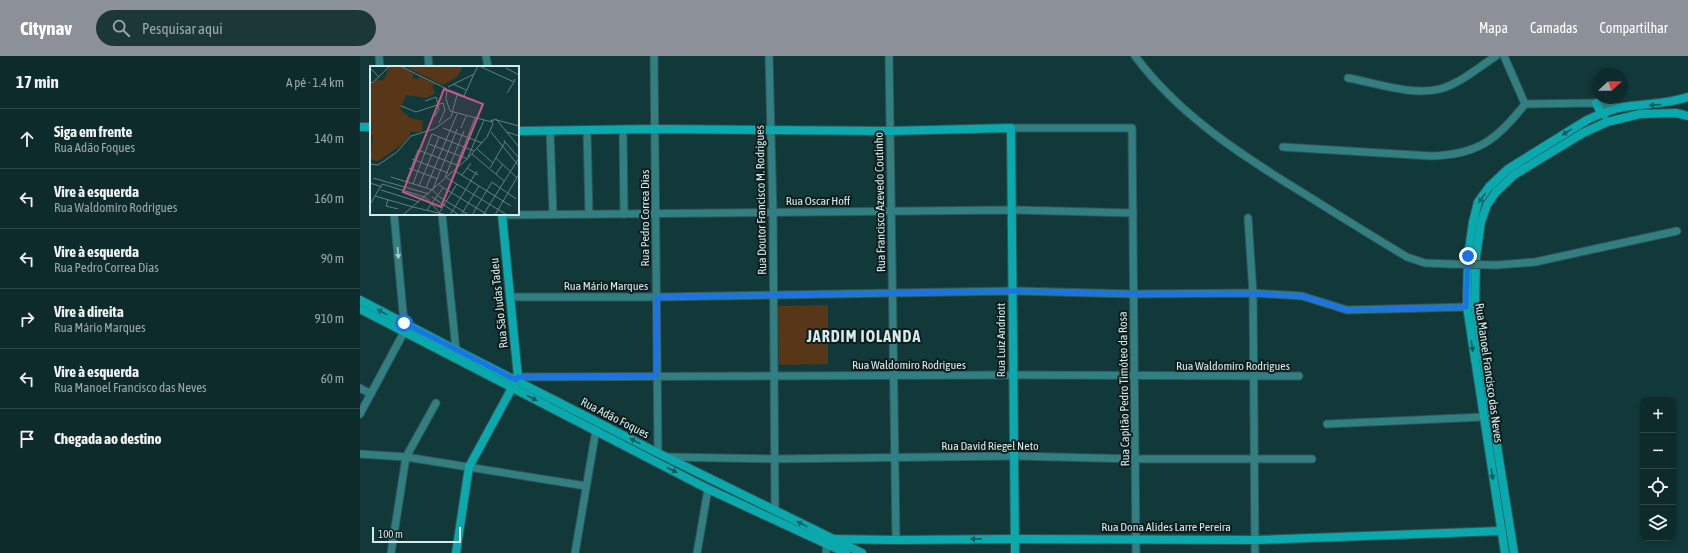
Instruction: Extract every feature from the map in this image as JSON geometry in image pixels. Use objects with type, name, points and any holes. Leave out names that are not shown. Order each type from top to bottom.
[{"type":"main road","name":"Rua Manoel Francisco das Neves","points":[[1505,553],[1482,417],[1466,307],[1468,256],[1473,222],[1478,202],[1489,187],[1508,169],[1586,120],[1600,113],[1621,108],[1667,104],[1688,97]]},
{"type":"main road","points":[[1596,104],[1600,113],[1606,116],[1633,112],[1640,114],[1676,113],[1688,116]]},
{"type":"main road","name":"Rua Manoel Francisco das Neves","points":[[1514,553],[1474,307],[1476,257],[1481,222],[1487,205],[1496,192],[1514,175],[1583,133],[1622,117],[1640,114]]},
{"type":"main road","points":[[519,131],[656,129],[890,131],[1011,128]]},
{"type":"main road","name":"Rua Luiz Andriott","points":[[1011,128],[1015,553]]},
{"type":"main road","name":"Rua São Judas Tadeu","points":[[502,215],[510,297],[515,382]]},
{"type":"main road","name":"Rua Adão Foques","points":[[360,300],[515,382],[775,511],[828,545],[862,553]]},
{"type":"main road","name":"Rua Adão Foques","points":[[360,309],[404,332],[515,382],[596,430],[708,489],[846,553]]},
{"type":"main road","points":[[456,553],[469,467],[515,382]]},
{"type":"main road","name":"Rua Dona Alides Larre Pereira","points":[[828,545],[896,540],[1255,540],[1501,531]]},
{"type":"street","points":[[379,56],[380,66]]},
{"type":"street","points":[[428,56],[429,66]]},
{"type":"street","points":[[486,56],[488,66]]},
{"type":"street","name":"Rua Pedro Correa Dias","points":[[654,56],[656,129],[656,376],[658,453]]},
{"type":"street","name":"Rua Doutor Francisco M. Rodrigues","points":[[770,56],[773,212],[775,511]]},
{"type":"street","name":"Rua Francisco Azevedo Coutinho","points":[[889,56],[893,457],[896,540]]},
{"type":"street","points":[[1135,56],[1144,69],[1195,119],[1246,158],[1407,257],[1425,263],[1497,265],[1535,262],[1677,231]]},
{"type":"street","points":[[1348,78],[1406,89],[1440,89],[1458,81],[1496,56]]},
{"type":"street","points":[[1504,56],[1525,104]]},
{"type":"street","points":[[1525,104],[1592,103]]},
{"type":"street","points":[[1283,147],[1452,156],[1472,151],[1489,141],[1508,126],[1525,104]]},
{"type":"street","points":[[1601,104],[1621,108]]},
{"type":"street","name":"Rua Capitão Pedro Timóteo da Rosa","points":[[1011,128],[1132,128],[1136,553]]},
{"type":"street","points":[[587,130],[589,214]]},
{"type":"street","points":[[623,130],[624,214]]},
{"type":"street","points":[[550,131],[553,214]]},
{"type":"street","name":"Rua Oscar Hoff","points":[[519,214],[1012,210],[1133,213]]},
{"type":"street","points":[[394,215],[404,323]]},
{"type":"street","points":[[442,215],[456,350]]},
{"type":"street","points":[[1248,218],[1253,294],[1253,458],[1255,553]]},
{"type":"street","name":"Rua Mário Marques","points":[[510,297],[657,297],[1013,291],[1302,296],[1347,310],[1466,307]]},
{"type":"street","points":[[360,414],[404,332]]},
{"type":"street","name":"Rua Waldomiro Rodrigues","points":[[515,382],[656,376],[1300,376]]},
{"type":"street","points":[[360,388],[371,394]]},
{"type":"street","points":[[391,553],[406,457],[436,403]]},
{"type":"street","points":[[1327,424],[1482,417]]},
{"type":"street","points":[[575,553],[596,430]]},
{"type":"street","points":[[360,454],[406,457],[586,486]]},
{"type":"street","name":"Rua David Riegel Neto","points":[[668,457],[775,459],[1014,456],[1136,459],[1312,459]]},
{"type":"street","points":[[696,553],[708,489]]},
{"type":"shaded area","points":[[828,305],[828,364],[779,365],[778,306]]},
{"type":"district","name":"JARDIM IOLANDA","points":[[864,336]]},
{"type":"route","points":[[404,323],[516,380],[518,377],[656,376],[657,297],[1013,291],[1302,296],[1347,310],[1466,307],[1468,256]]}]
